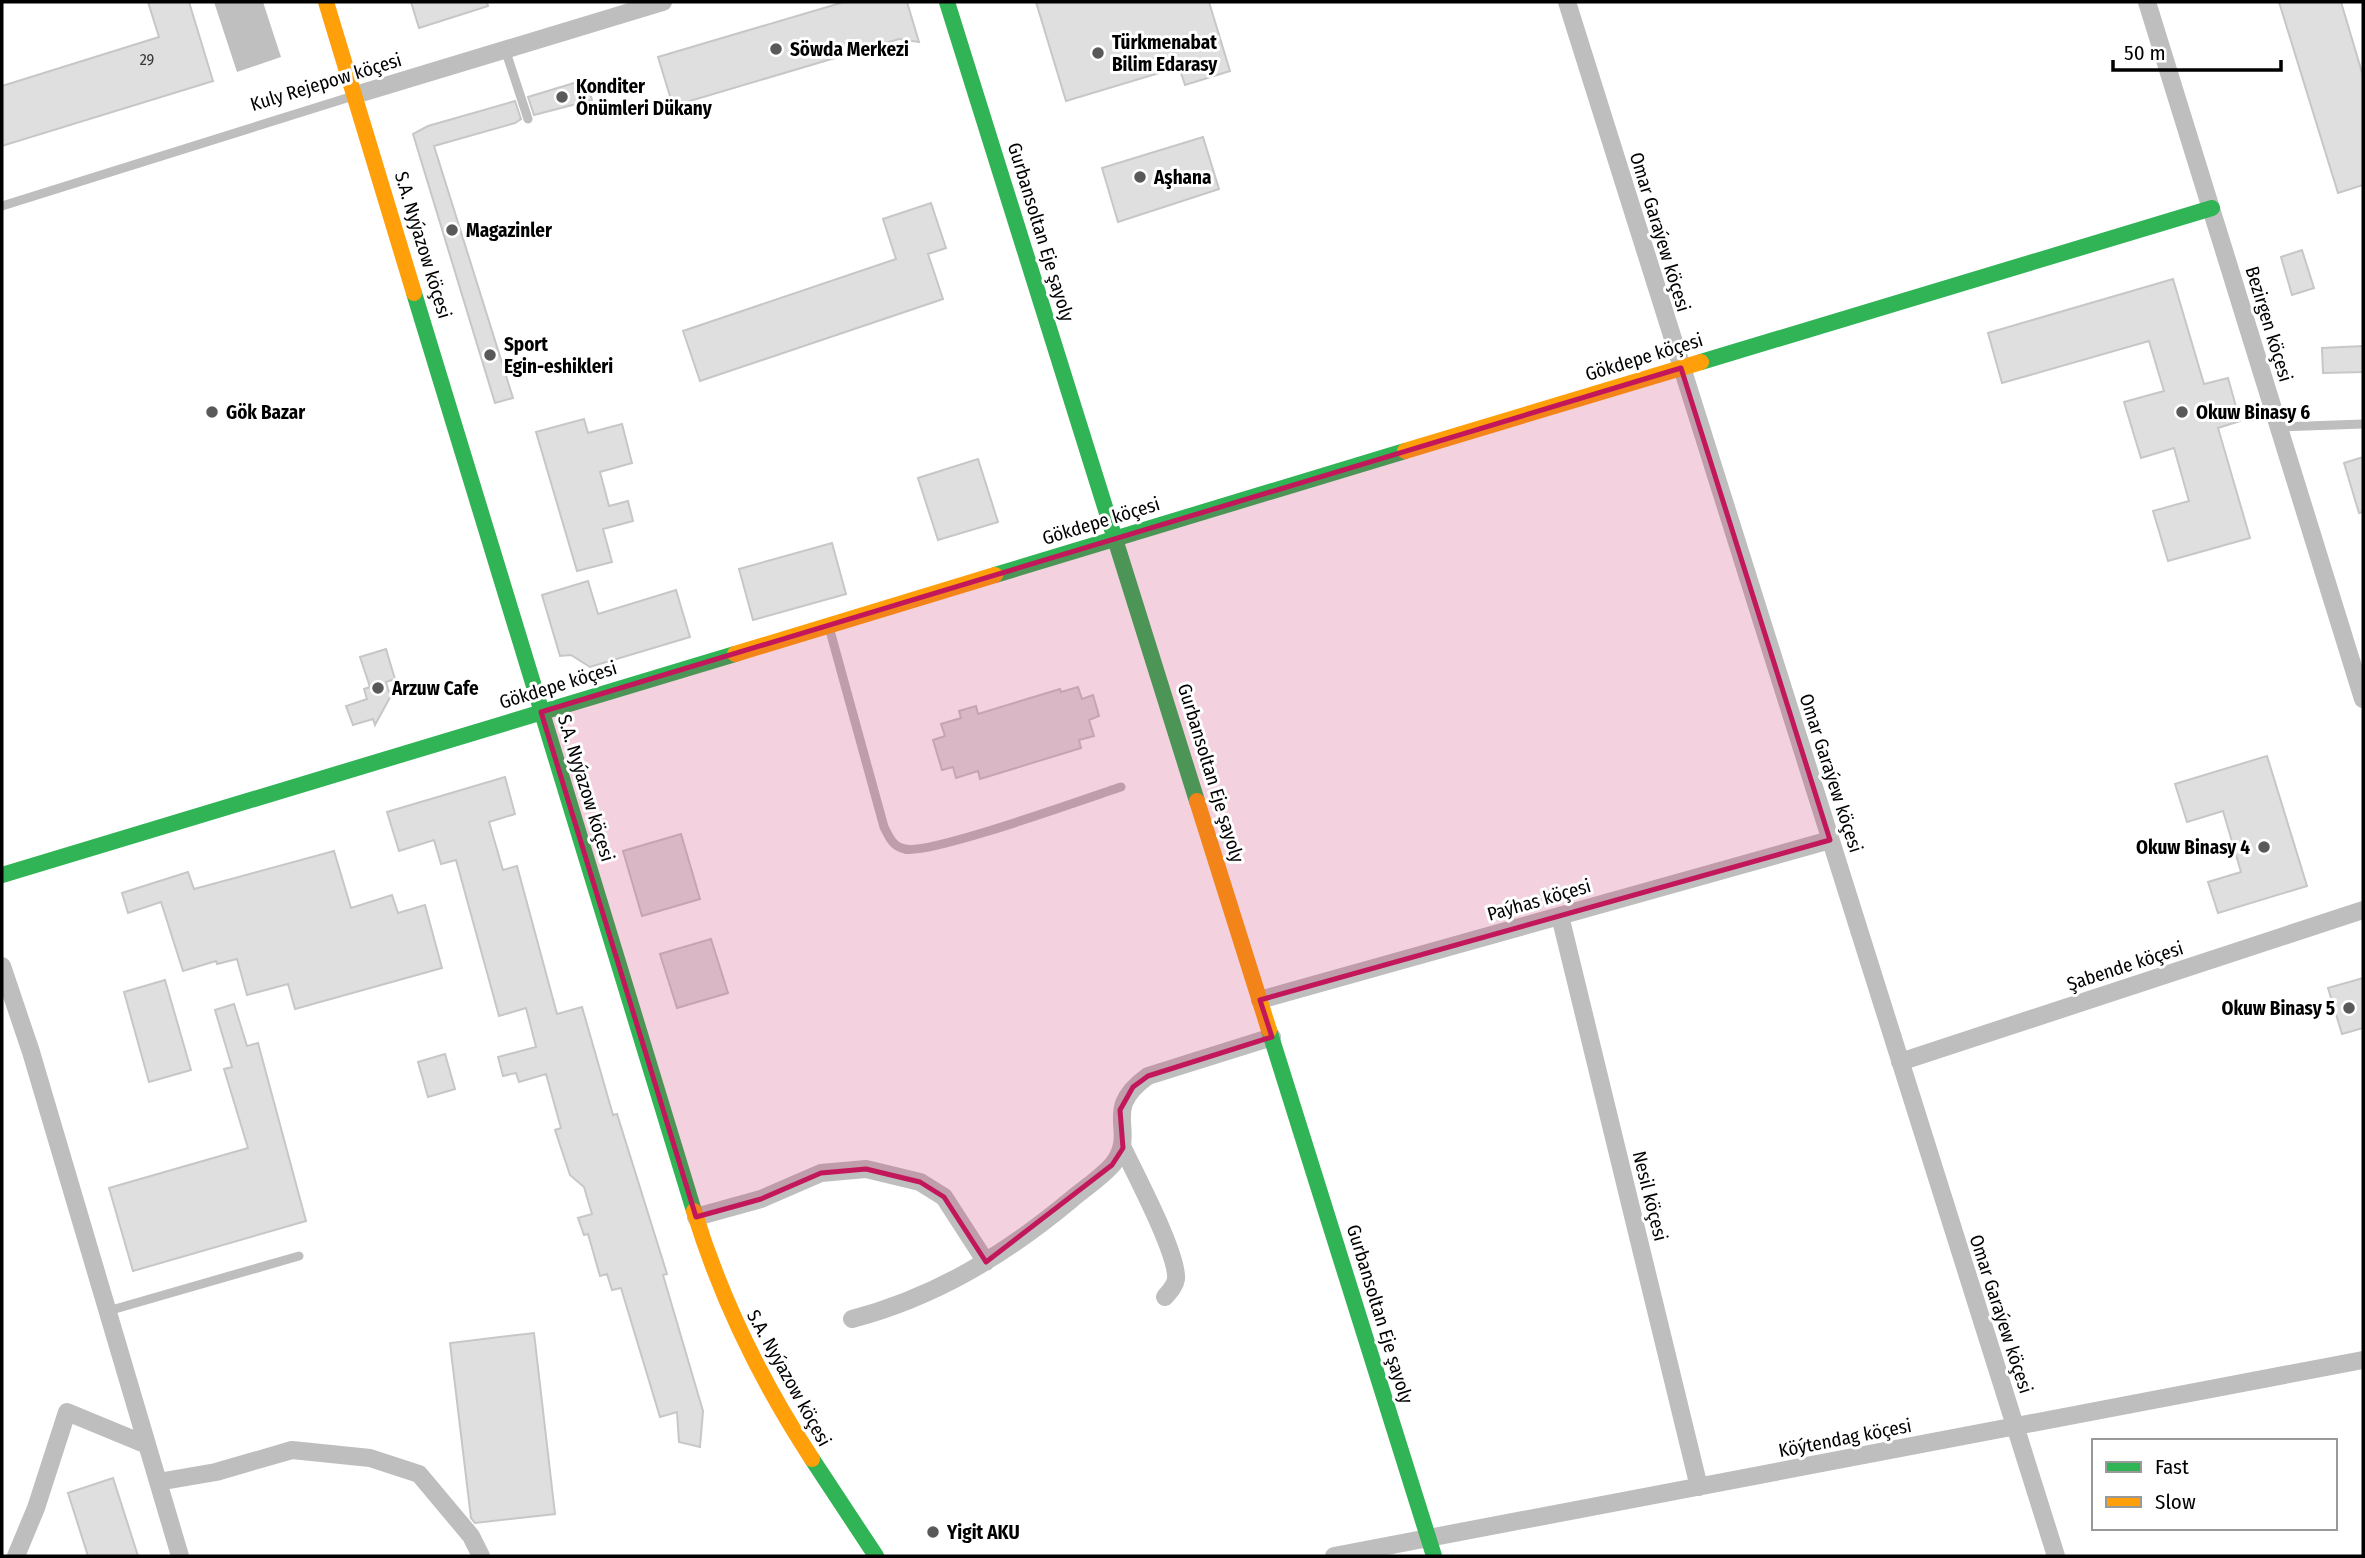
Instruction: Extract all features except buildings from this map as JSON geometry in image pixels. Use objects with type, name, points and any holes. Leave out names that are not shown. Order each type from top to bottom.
[{"type":"main road","name":"S.A. Nyýazow köçesi","points":[[326,2],[711,1267],[757,1371],[808,1458],[876,1556]]},
{"type":"main road","name":"Gurbansoltan Eje şayoly","points":[[947,2],[1434,1556]]},
{"type":"main road","name":"Gökdepe köçesi","points":[[2,875],[2212,208]]},
{"type":"street","name":"Kuly Rejepow köçesi","points":[[355,95],[663,2]]},
{"type":"street","name":"Omar Garaýew köçesi","points":[[1567,2],[2056,1556]]},
{"type":"street","name":"Bezirgen köçesi","points":[[2147,2],[2363,699]]},
{"type":"street","name":"Paýhas köçesi","points":[[1260,1000],[1830,840]]},
{"type":"street","name":"Şabende köçesi","points":[[1900,1062],[2363,910]]},
{"type":"street","name":"Nesil köçesi","points":[[1560,916],[1699,1487]]},
{"type":"street","points":[[2,967],[31,1052],[180,1556]]},
{"type":"street","points":[[1165,1297],[1174,1286],[1176,1276],[1170,1252],[1123,1147],[1120,1110],[1133,1087],[1148,1076],[1272,1037]]},
{"type":"street","points":[[852,1319],[900,1307],[1002,1254],[1112,1165],[1123,1147]]},
{"type":"street","points":[[696,1217],[761,1199],[821,1173],[866,1169],[920,1182],[944,1197],[986,1262]]},
{"type":"street","name":"Köýtendag köçesi","points":[[1334,1556],[2363,1360]]},
{"type":"street","points":[[16,1556],[36,1508],[67,1412],[147,1446]]},
{"type":"street","points":[[158,1482],[216,1472],[292,1450],[370,1458],[419,1474],[471,1536],[481,1556]]},
{"type":"lane","points":[[505,49],[528,119]]},
{"type":"lane","name":"Kuly Rejepow köçesi","points":[[2,206],[355,95]]},
{"type":"lane","points":[[2279,427],[2363,424]]},
{"type":"lane","points":[[828,625],[884,827],[892,842],[906,850],[944,844],[1121,787]]},
{"type":"lane","points":[[108,1311],[299,1256]]},
{"type":"highlighted area","points":[[1681,368],[1830,840],[1260,1000],[1272,1037],[1148,1076],[1133,1087],[1120,1110],[1123,1148],[1112,1165],[986,1262],[944,1197],[920,1182],[866,1169],[821,1173],[761,1199],[696,1217],[541,712]]},
{"type":"shaded area","points":[[214,2],[263,2],[281,57],[237,72]]},
{"type":"traffic: fast","points":[[947,2],[1197,801]]},
{"type":"traffic: fast","points":[[1701,362],[2212,208]]},
{"type":"traffic: fast","points":[[414,293],[694,1211]]},
{"type":"traffic: fast","points":[[995,575],[1405,451]]},
{"type":"traffic: fast","points":[[2,875],[735,654]]},
{"type":"traffic: fast","points":[[1269,1030],[1434,1556]]},
{"type":"traffic: fast","points":[[812,1459],[876,1556]]},
{"type":"traffic: slow","points":[[326,2],[414,293]]},
{"type":"traffic: slow","points":[[1405,451],[1701,362]]},
{"type":"traffic: slow","points":[[735,654],[995,575]]},
{"type":"traffic: slow","points":[[1197,801],[1269,1030]]},
{"type":"traffic: slow","points":[[694,1211],[717,1276],[744,1339],[776,1400],[812,1459]]},
{"type":"place","name":"Söwda Merkezi","points":[[776,49]]},
{"type":"place","name":"Türkmenabat Bilim Edarasy","points":[[1098,53]]},
{"type":"place","name":"Konditer Önümleri Dükany","points":[[562,97]]},
{"type":"place","name":"Aşhana","points":[[1140,177]]},
{"type":"place","name":"Magazinler","points":[[452,230]]},
{"type":"place","name":"Sport Egin-eshikleri","points":[[490,355]]},
{"type":"place","name":"Gök Bazar","points":[[212,412]]},
{"type":"place","name":"Okuw Binasy 6","points":[[2182,412]]},
{"type":"place","name":"Arzuw Cafe","points":[[378,688]]},
{"type":"place","name":"Okuw Binasy 4","points":[[2264,847]]},
{"type":"place","name":"Okuw Binasy 5","points":[[2349,1008]]},
{"type":"place","name":"Yigit AKU","points":[[933,1532]]}]
